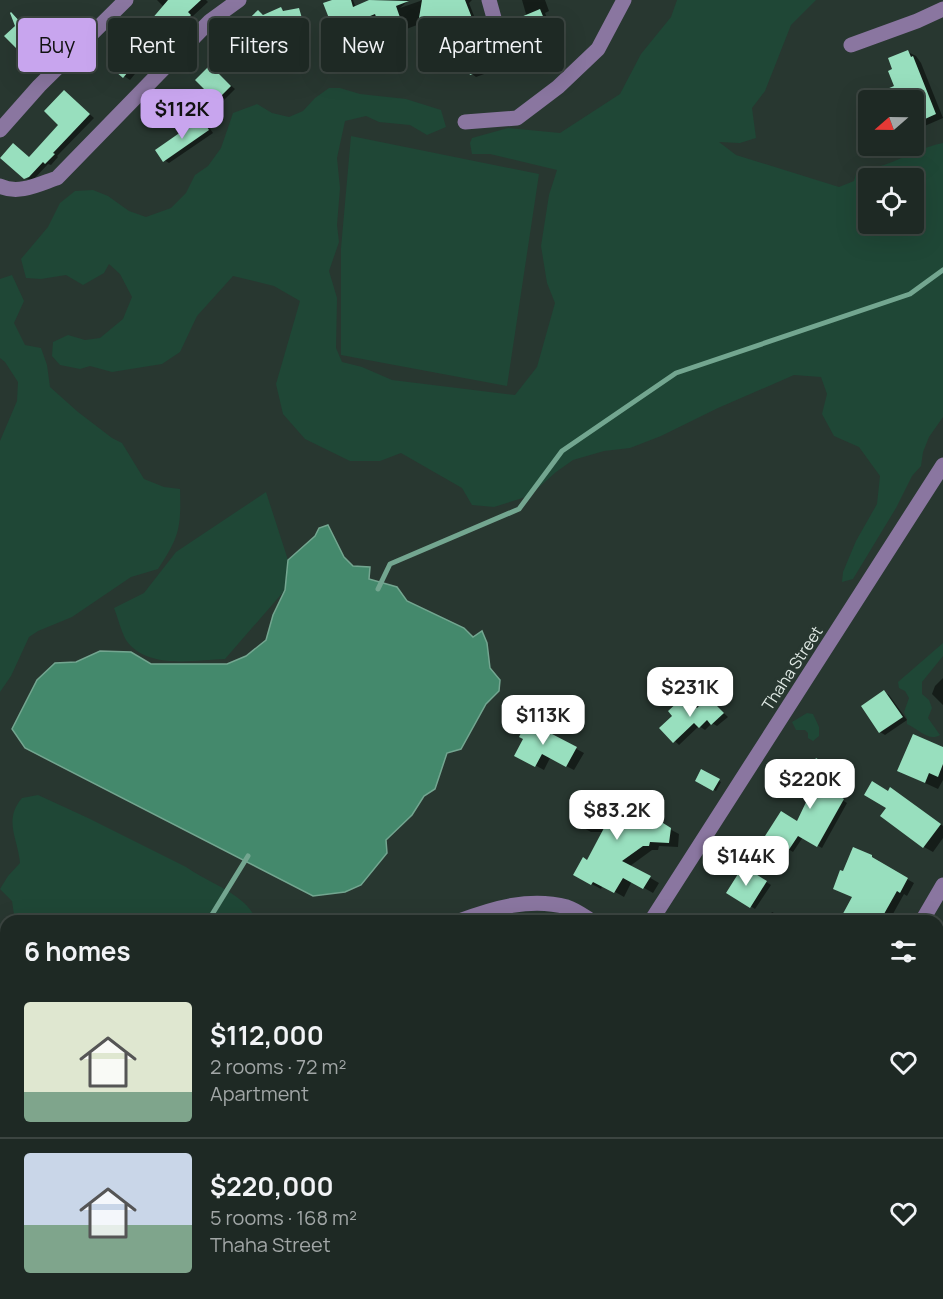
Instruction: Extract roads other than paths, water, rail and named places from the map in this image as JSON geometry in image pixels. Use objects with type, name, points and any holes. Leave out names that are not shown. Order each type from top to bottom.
[{"type":"street","points":[[0,130],[39,86],[126,0]]},
{"type":"street","points":[[0,186],[6,189],[27,189],[57,178],[210,21],[239,0]]},
{"type":"street","points":[[489,0],[494,18]]},
{"type":"street","points":[[465,122],[517,118],[558,87],[598,50],[624,0]]},
{"type":"street","points":[[851,45],[943,9]]},
{"type":"street","name":"Thaha Street","points":[[655,915],[943,465]]},
{"type":"street","points":[[926,915],[943,885]]},
{"type":"street","points":[[475,915],[489,910],[539,903],[569,908],[581,915]]},
{"type":"street","points":[[512,915],[516,905]]},
{"type":"waterway","points":[[378,589],[390,564],[519,509],[562,451],[676,373],[910,294],[943,270]]},
{"type":"waterway","points":[[212,915],[248,856]]}]
